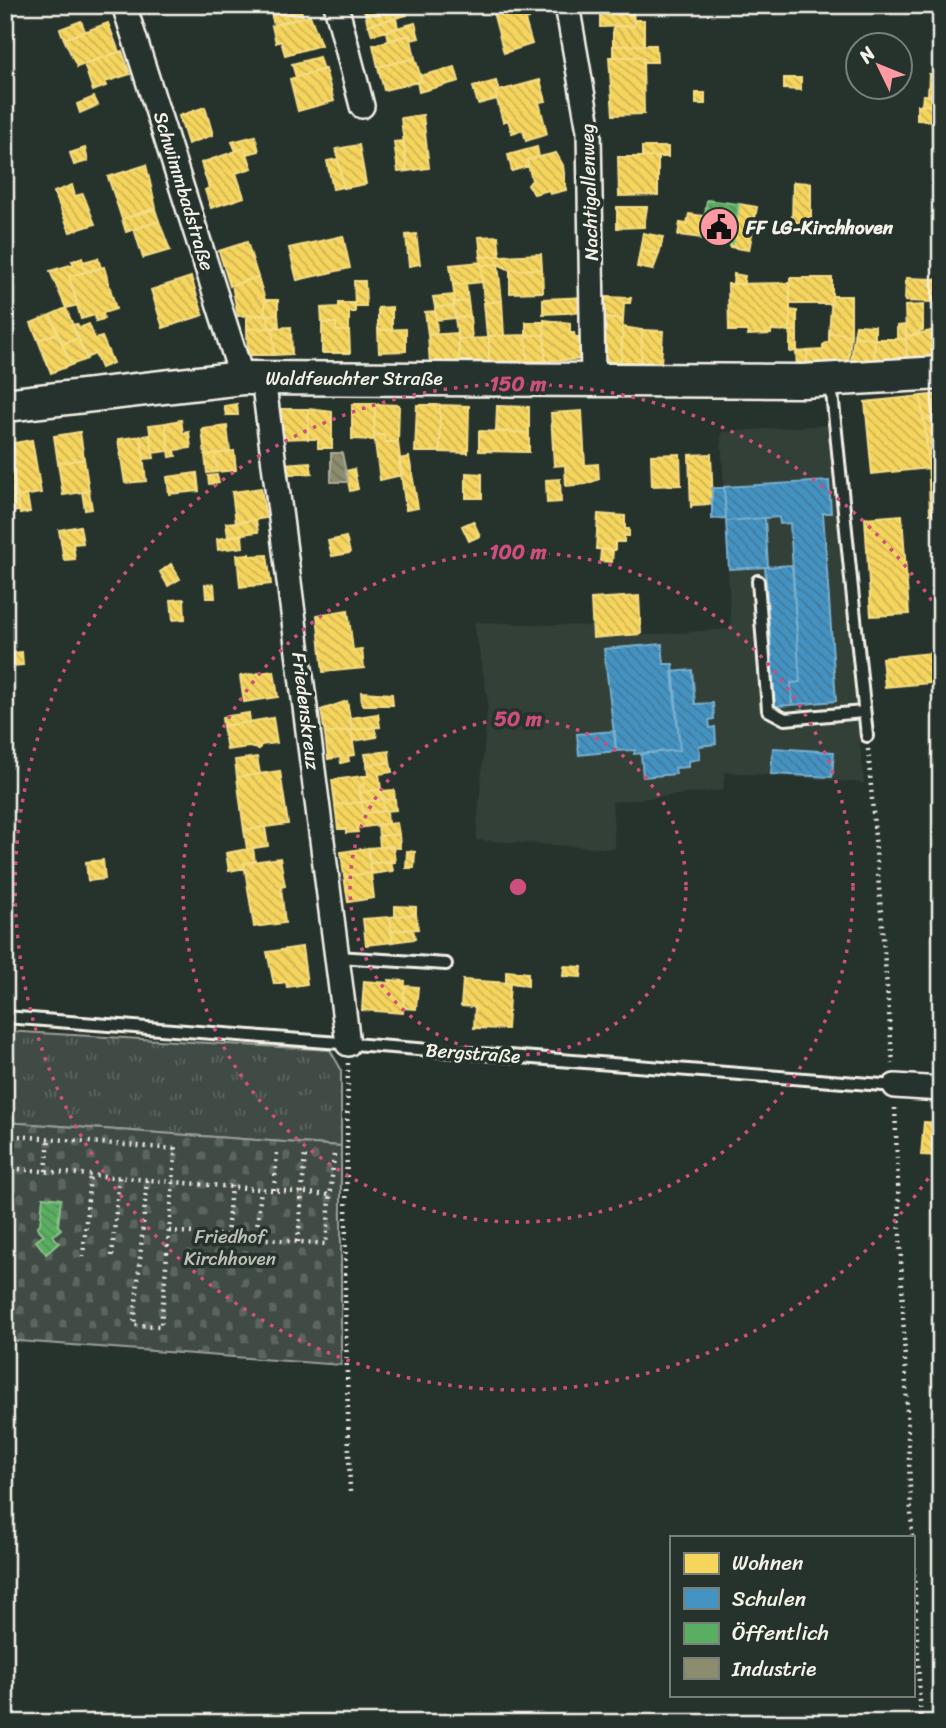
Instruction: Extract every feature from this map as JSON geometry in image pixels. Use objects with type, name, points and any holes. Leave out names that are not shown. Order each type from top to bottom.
[{"type":"street","name":"Schwimmbadstraße","points":[[124,5],[252,378]]},
{"type":"street","points":[[336,5],[362,106]]},
{"type":"street","name":"Nachtigallenweg","points":[[567,5],[589,131],[593,379]]},
{"type":"street","name":"Waldfeuchter Straße","points":[[5,405],[252,378],[831,380],[941,373]]},
{"type":"street","name":"Friedenskreuz","points":[[252,378],[338,957],[348,1044]]},
{"type":"street","name":"Bergstraße","points":[[895,1086],[941,1089]]},
{"type":"lane","points":[[831,380],[867,736]]},
{"type":"lane","points":[[758,581],[768,710],[786,719],[863,712]]},
{"type":"lane","points":[[338,957],[446,964]]},
{"type":"lane","name":"Bergstraße","points":[[5,1017],[895,1086]]},
{"type":"path","points":[[867,736],[895,1086],[912,1536]]},
{"type":"path","points":[[348,1044],[345,1294],[350,1493]]},
{"type":"path","points":[[5,1135],[176,1147],[161,1326],[134,1325],[147,1180]]},
{"type":"path","points":[[46,1171],[49,1138]]},
{"type":"path","points":[[274,1190],[277,1153]]},
{"type":"path","points":[[298,1242],[306,1154]]},
{"type":"path","points":[[169,1231],[326,1244],[334,1155]]},
{"type":"path","points":[[5,1168],[331,1195]]},
{"type":"path","points":[[83,1257],[90,1175]]},
{"type":"path","points":[[112,1256],[119,1177]]},
{"type":"path","points":[[227,1236],[231,1186]]},
{"type":"path","points":[[256,1238],[261,1189]]},
{"type":"path","points":[[914,1574],[921,1723]]},
{"type":"shaded area","points":[[827,425],[864,783],[725,772],[723,790],[612,802],[615,849],[476,840],[488,701],[474,622],[591,626],[592,639],[731,629],[721,432]]},
{"type":"green space","points":[[5,1031],[330,1050],[341,1069],[341,1146],[5,1122]]},
{"type":"green space","name":"Friedhof Kirchhoven","points":[[5,1122],[341,1146],[341,1365],[5,1340]]},
{"type":"building: Wohnen","points":[[300,5],[303,17],[274,25],[271,13]]},
{"type":"building: Wohnen","points":[[363,5],[405,5],[407,15],[368,25]]},
{"type":"building: Wohnen","points":[[491,5],[526,5],[529,19],[525,20],[532,44],[504,53]]},
{"type":"building: Wohnen","points":[[600,5],[633,5],[634,26],[600,27]]},
{"type":"building: Wohnen","points":[[310,15],[321,45],[285,55],[281,41],[276,43],[272,26]]},
{"type":"building: Wohnen","points":[[396,18],[398,28],[372,35],[369,25]]},
{"type":"building: Wohnen","points":[[634,20],[644,20],[644,45],[613,46],[613,26],[634,26]]},
{"type":"building: Wohnen","points":[[81,21],[85,31],[64,39],[60,29]]},
{"type":"building: Wohnen","points":[[108,23],[119,52],[77,67],[64,39]]},
{"type":"building: Wohnen","points":[[415,23],[419,38],[411,40],[410,35],[389,40],[386,31]]},
{"type":"building: Wohnen","points":[[410,35],[415,58],[378,67],[373,45]]},
{"type":"building: Wohnen","points":[[656,45],[657,62],[643,62],[643,57],[613,57],[613,46]]},
{"type":"building: Wohnen","points":[[122,51],[130,74],[105,82],[106,86],[93,91],[84,64]]},
{"type":"building: Wohnen","points":[[319,57],[323,70],[296,77],[292,64]]},
{"type":"building: Wohnen","points":[[609,57],[643,57],[644,114],[613,115]]},
{"type":"building: Wohnen","points":[[415,58],[422,81],[384,90],[378,67]]},
{"type":"building: Wohnen","points":[[455,67],[459,81],[419,92],[417,82],[422,81],[420,76]]},
{"type":"building: Wohnen","points":[[325,69],[334,101],[298,111],[290,79]]},
{"type":"building: Wohnen","points":[[929,74],[941,75],[941,96],[928,96]]},
{"type":"building: Wohnen","points":[[784,78],[801,78],[801,90],[784,89]]},
{"type":"building: Wohnen","points":[[540,80],[546,101],[539,102],[547,134],[526,141],[523,130],[512,133],[508,120],[503,122],[495,92]]},
{"type":"building: Wohnen","points":[[496,81],[499,91],[495,92],[497,99],[478,104],[473,87]]},
{"type":"building: Wohnen","points":[[696,93],[705,93],[705,104],[696,104]]},
{"type":"building: Wohnen","points":[[923,95],[941,96],[941,106],[922,105]]},
{"type":"building: Wohnen","points":[[94,97],[98,105],[80,113],[77,104]]},
{"type":"building: Wohnen","points":[[917,105],[941,106],[941,118],[938,121],[917,120]]},
{"type":"building: Wohnen","points":[[205,107],[213,135],[188,144],[179,116]]},
{"type":"building: Wohnen","points":[[423,115],[429,168],[407,171],[401,118]]},
{"type":"building: Wohnen","points":[[938,118],[941,159],[933,159],[932,121],[938,121]]},
{"type":"building: Wohnen","points":[[255,136],[259,151],[247,154],[245,148],[236,151],[232,142]]},
{"type":"building: Wohnen","points":[[403,141],[407,171],[398,172],[394,142]]},
{"type":"building: Wohnen","points":[[359,145],[366,184],[344,188],[336,149]]},
{"type":"building: Wohnen","points":[[537,147],[539,157],[527,160],[528,166],[512,171],[508,155]]},
{"type":"building: Wohnen","points":[[642,147],[668,147],[668,157],[642,157]]},
{"type":"building: Wohnen","points":[[85,148],[88,161],[74,165],[70,153]]},
{"type":"building: Wohnen","points":[[245,148],[252,168],[236,173],[244,197],[211,208],[205,190],[209,188],[201,163]]},
{"type":"building: Wohnen","points":[[556,153],[563,165],[566,190],[550,194],[549,190],[534,194],[528,185],[532,180],[527,160]]},
{"type":"building: Wohnen","points":[[618,157],[658,157],[658,195],[619,196]]},
{"type":"building: Wohnen","points":[[338,159],[343,187],[333,189],[327,161]]},
{"type":"building: Wohnen","points":[[146,165],[156,208],[122,219],[108,177]]},
{"type":"building: Wohnen","points":[[793,182],[811,183],[811,222],[792,222]]},
{"type":"building: Wohnen","points":[[72,185],[75,196],[83,194],[95,224],[70,232],[54,192]]},
{"type":"building: Wohnen","points":[[739,204],[757,207],[749,250],[730,247]]},
{"type":"building: Wohnen","points":[[617,207],[647,207],[644,227],[617,228]]},
{"type":"building: Wohnen","points":[[155,209],[159,221],[126,232],[122,219]]},
{"type":"building: Wohnen","points":[[689,214],[704,216],[701,238],[678,235],[680,223],[687,224]]},
{"type":"building: Wohnen","points":[[159,221],[170,250],[143,258],[134,229]]},
{"type":"building: Wohnen","points":[[643,233],[663,237],[659,254],[640,250]]},
{"type":"building: Wohnen","points":[[416,234],[420,264],[409,266],[406,235]]},
{"type":"building: Wohnen","points":[[343,236],[350,268],[297,280],[289,248]]},
{"type":"building: Wohnen","points":[[498,236],[500,256],[481,257],[479,237]]},
{"type":"building: Wohnen","points":[[247,242],[258,277],[230,286],[219,251]]},
{"type":"building: Wohnen","points":[[640,250],[659,254],[653,270],[637,267]]},
{"type":"building: Wohnen","points":[[541,254],[542,269],[510,270],[498,264],[481,265],[480,257]]},
{"type":"building: Wohnen","points":[[82,258],[86,272],[69,276],[78,305],[66,308],[50,271],[74,264],[72,261]]},
{"type":"building: Wohnen","points":[[98,258],[101,268],[86,272],[83,262]]},
{"type":"building: Wohnen","points":[[481,262],[482,282],[453,285],[450,265]]},
{"type":"building: Wohnen","points":[[498,264],[502,301],[484,303],[481,265]]},
{"type":"building: Wohnen","points":[[104,267],[116,309],[103,313],[104,319],[96,321],[95,315],[81,319],[69,276]]},
{"type":"building: Wohnen","points":[[542,269],[543,292],[510,293],[510,270]]},
{"type":"building: Wohnen","points":[[734,274],[745,276],[743,285],[733,283]]},
{"type":"building: Wohnen","points":[[191,277],[203,315],[163,328],[151,290]]},
{"type":"building: Wohnen","points":[[258,277],[265,300],[265,315],[238,316],[232,285]]},
{"type":"building: Wohnen","points":[[790,278],[832,278],[832,304],[790,304]]},
{"type":"building: Wohnen","points":[[906,278],[934,279],[933,302],[905,301]]},
{"type":"building: Wohnen","points":[[934,279],[941,280],[941,302],[933,302]]},
{"type":"building: Wohnen","points":[[354,281],[365,281],[366,306],[355,306]]},
{"type":"building: Wohnen","points":[[790,283],[790,331],[771,330],[771,334],[748,335],[748,331],[729,331],[728,284]]},
{"type":"building: Wohnen","points":[[466,284],[468,301],[455,302],[453,285]]},
{"type":"building: Wohnen","points":[[454,295],[454,306],[435,307],[433,297]]},
{"type":"building: Wohnen","points":[[832,296],[851,296],[851,335],[829,333]]},
{"type":"building: Wohnen","points":[[588,297],[588,312],[543,314],[543,299]]},
{"type":"building: Wohnen","points":[[605,297],[631,298],[630,303],[624,303],[623,320],[604,318]]},
{"type":"building: Wohnen","points":[[265,300],[278,300],[278,314],[265,315]]},
{"type":"building: Wohnen","points":[[468,301],[470,316],[455,318],[453,302]]},
{"type":"building: Wohnen","points":[[502,301],[504,336],[487,336],[484,303]]},
{"type":"building: Wohnen","points":[[339,303],[355,303],[355,312],[349,312],[349,331],[336,331],[336,323],[322,323],[321,308],[339,307]]},
{"type":"building: Wohnen","points":[[923,305],[923,330],[919,331],[919,335],[906,336],[905,306]]},
{"type":"building: Wohnen","points":[[454,306],[455,318],[436,320],[435,307]]},
{"type":"building: Wohnen","points":[[392,307],[392,330],[378,330],[378,308]]},
{"type":"building: Wohnen","points":[[66,308],[78,338],[62,344],[50,315]]},
{"type":"building: Wohnen","points":[[790,310],[797,311],[797,331],[790,331]]},
{"type":"building: Wohnen","points":[[435,311],[436,334],[428,335],[425,312]]},
{"type":"building: Wohnen","points":[[278,314],[279,327],[269,328],[268,315]]},
{"type":"building: Wohnen","points":[[50,315],[58,333],[38,340],[31,323]]},
{"type":"building: Wohnen","points":[[247,315],[268,315],[269,328],[247,329]]},
{"type":"building: Wohnen","points":[[470,316],[472,339],[458,339],[455,318]]},
{"type":"building: Wohnen","points":[[604,318],[623,320],[621,362],[601,361]]},
{"type":"building: Wohnen","points":[[544,320],[570,323],[570,333],[574,333],[575,337],[588,337],[588,359],[545,361]]},
{"type":"building: Wohnen","points":[[526,322],[544,322],[544,335],[526,335]]},
{"type":"building: Wohnen","points":[[322,323],[336,323],[336,331],[349,331],[350,353],[322,353]]},
{"type":"building: Wohnen","points":[[77,324],[79,328],[89,324],[95,339],[102,337],[113,363],[101,368],[95,354],[86,358],[72,325]]},
{"type":"building: Wohnen","points":[[856,325],[875,326],[875,339],[854,336]]},
{"type":"building: Wohnen","points":[[906,325],[906,339],[897,339],[897,326]]},
{"type":"building: Wohnen","points":[[291,327],[292,354],[274,355],[273,328]]},
{"type":"building: Wohnen","points":[[623,327],[642,330],[641,363],[621,362]]},
{"type":"building: Wohnen","points":[[273,328],[274,355],[248,355],[247,329]]},
{"type":"building: Wohnen","points":[[406,329],[406,351],[379,352],[378,330]]},
{"type":"building: Wohnen","points":[[941,329],[941,362],[907,364],[906,336]]},
{"type":"building: Wohnen","points":[[642,330],[663,331],[661,364],[641,363]]},
{"type":"building: Wohnen","points":[[790,331],[797,331],[797,351],[790,352]]},
{"type":"building: Wohnen","points":[[58,333],[71,365],[51,373],[38,340]]},
{"type":"building: Wohnen","points":[[458,333],[460,361],[430,364],[428,335]]},
{"type":"building: Wohnen","points":[[829,333],[851,335],[848,365],[808,367],[807,351],[823,350],[823,345],[829,341]]},
{"type":"building: Wohnen","points":[[526,335],[544,335],[545,361],[527,361]]},
{"type":"building: Wohnen","points":[[526,335],[527,361],[489,362],[489,336]]},
{"type":"building: Wohnen","points":[[854,336],[875,339],[874,365],[851,362]]},
{"type":"building: Wohnen","points":[[78,338],[87,359],[71,365],[62,344]]},
{"type":"building: Wohnen","points":[[489,338],[489,362],[460,361],[458,339]]},
{"type":"building: Wohnen","points":[[875,339],[906,339],[907,364],[874,362]]},
{"type":"building: Wohnen","points":[[807,351],[808,367],[797,368],[796,352]]},
{"type":"building: Wohnen","points":[[941,394],[941,417],[923,419],[921,396]]},
{"type":"building: Wohnen","points":[[921,396],[929,468],[872,474],[865,402]]},
{"type":"building: Wohnen","points":[[237,404],[238,415],[226,415],[224,406]]},
{"type":"building: Wohnen","points":[[352,404],[375,404],[374,440],[352,439]]},
{"type":"building: Wohnen","points":[[375,404],[399,405],[398,442],[386,442],[384,435],[374,435]]},
{"type":"building: Wohnen","points":[[417,405],[440,405],[440,452],[415,452]]},
{"type":"building: Wohnen","points":[[440,405],[469,406],[468,453],[440,452]]},
{"type":"building: Wohnen","points":[[497,406],[529,407],[529,433],[496,431]]},
{"type":"building: Wohnen","points":[[281,409],[308,409],[308,438],[280,439],[276,418],[281,418]]},
{"type":"building: Wohnen","points":[[308,409],[332,412],[332,448],[318,448],[318,439],[308,439]]},
{"type":"building: Wohnen","points":[[582,411],[585,465],[598,464],[599,479],[586,484],[566,486],[565,465],[554,466],[551,413]]},
{"type":"building: Wohnen","points":[[941,417],[941,454],[928,454],[924,419]]},
{"type":"building: Wohnen","points":[[181,420],[183,433],[189,432],[191,448],[175,450],[176,456],[170,457],[165,423]]},
{"type":"building: Wohnen","points":[[165,423],[169,451],[153,453],[149,425]]},
{"type":"building: Wohnen","points":[[227,426],[230,452],[205,455],[202,429]]},
{"type":"building: Wohnen","points":[[479,431],[529,433],[529,452],[479,451]]},
{"type":"building: Wohnen","points":[[80,432],[84,459],[58,463],[54,436]]},
{"type":"building: Wohnen","points":[[150,435],[154,458],[144,459],[141,436]]},
{"type":"building: Wohnen","points":[[374,435],[384,435],[386,442],[398,442],[402,475],[380,480]]},
{"type":"building: Wohnen","points":[[141,436],[146,481],[125,483],[118,439]]},
{"type":"building: Wohnen","points":[[32,440],[41,493],[17,497],[8,444]]},
{"type":"building: Wohnen","points":[[8,444],[12,471],[5,472],[5,445]]},
{"type":"building: Wohnen","points":[[234,451],[236,470],[217,472],[215,454]]},
{"type":"building: Wohnen","points":[[215,454],[217,472],[207,473],[205,455]]},
{"type":"building: Wohnen","points":[[680,454],[681,485],[652,486],[651,455]]},
{"type":"building: Wohnen","points":[[711,454],[713,504],[692,505],[691,508],[689,455]]},
{"type":"building: Wohnen","points":[[928,454],[941,454],[941,513],[930,514]]},
{"type":"building: Wohnen","points":[[409,457],[418,508],[406,510],[399,459]]},
{"type":"building: Wohnen","points":[[84,459],[89,491],[63,495],[58,463]]},
{"type":"building: Wohnen","points":[[310,462],[312,473],[284,475],[283,464]]},
{"type":"building: Wohnen","points":[[354,469],[358,489],[350,491],[346,471]]},
{"type":"building: Wohnen","points":[[12,471],[17,497],[5,498],[5,472]]},
{"type":"building: Wohnen","points":[[197,473],[199,491],[169,494],[167,477]]},
{"type":"building: Wohnen","points":[[466,473],[482,474],[482,498],[466,498]]},
{"type":"building: Wohnen","points":[[217,475],[219,483],[209,484],[208,476]]},
{"type":"building: Wohnen","points":[[560,479],[561,502],[547,503],[546,480]]},
{"type":"building: Wohnen","points":[[261,488],[266,518],[236,523],[232,492]]},
{"type":"building: Wohnen","points":[[89,491],[92,509],[85,510],[82,492]]},
{"type":"building: Wohnen","points":[[27,495],[30,512],[20,514],[17,497]]},
{"type":"building: Wohnen","points":[[17,497],[19,511],[5,513],[5,498]]},
{"type":"building: Wohnen","points":[[598,514],[625,516],[625,529],[629,529],[629,536],[624,536],[624,542],[615,542],[615,550],[596,549]]},
{"type":"building: Wohnen","points":[[902,515],[909,614],[871,616],[865,518]]},
{"type":"building: Wohnen","points":[[256,520],[258,532],[228,536],[226,523]]},
{"type":"building: Wohnen","points":[[473,521],[480,536],[469,541],[462,526]]},
{"type":"building: Wohnen","points":[[80,526],[83,543],[73,544],[75,559],[64,560],[59,530]]},
{"type":"building: Wohnen","points":[[242,535],[243,547],[218,550],[217,539]]},
{"type":"building: Wohnen","points":[[346,537],[350,553],[332,556],[328,541]]},
{"type":"building: Wohnen","points":[[601,550],[613,550],[612,562],[600,561]]},
{"type":"building: Wohnen","points":[[237,555],[267,555],[271,584],[240,587]]},
{"type":"building: Wohnen","points":[[171,564],[180,579],[168,586],[160,572]]},
{"type":"building: Wohnen","points":[[214,584],[215,598],[206,598],[205,585]]},
{"type":"building: Wohnen","points":[[639,596],[641,634],[593,638],[591,599]]},
{"type":"building: Wohnen","points":[[184,599],[185,619],[173,620],[171,600]]},
{"type":"building: Wohnen","points":[[348,610],[353,650],[362,649],[364,668],[323,672],[317,615]]},
{"type":"building: Wohnen","points":[[22,652],[23,665],[12,666],[11,653]]},
{"type":"building: Wohnen","points":[[941,652],[941,682],[885,687],[882,658]]},
{"type":"building: Wohnen","points":[[274,671],[278,697],[244,702],[240,676]]},
{"type":"building: Wohnen","points":[[361,692],[392,694],[393,705],[362,705]]},
{"type":"building: Wohnen","points":[[347,701],[352,730],[325,734],[321,710]]},
{"type":"building: Wohnen","points":[[249,713],[250,722],[223,726],[222,717]]},
{"type":"building: Wohnen","points":[[378,714],[380,727],[352,730],[350,718]]},
{"type":"building: Wohnen","points":[[273,718],[277,743],[261,745],[259,749],[249,747],[227,750],[223,726]]},
{"type":"building: Wohnen","points":[[374,727],[377,737],[353,741],[351,730]]},
{"type":"building: Wohnen","points":[[351,730],[355,755],[348,756],[349,761],[341,763],[340,757],[328,759],[325,734]]},
{"type":"building: Wohnen","points":[[389,751],[390,762],[367,765],[365,754]]},
{"type":"building: Wohnen","points":[[257,757],[260,774],[237,777],[235,760]]},
{"type":"building: Wohnen","points":[[390,762],[392,772],[379,774],[381,789],[360,793],[359,786],[364,785],[362,776],[368,776],[367,765]]},
{"type":"building: Wohnen","points":[[280,771],[288,824],[244,830],[237,777]]},
{"type":"building: Wohnen","points":[[362,776],[364,785],[359,786],[362,802],[335,805],[332,780]]},
{"type":"building: Wohnen","points":[[381,789],[383,799],[362,802],[360,793]]},
{"type":"building: Wohnen","points":[[394,790],[395,800],[383,799],[381,791]]},
{"type":"building: Wohnen","points":[[383,799],[384,811],[363,813],[362,802]]},
{"type":"building: Wohnen","points":[[383,799],[395,800],[396,810],[384,811]]},
{"type":"building: Wohnen","points":[[362,802],[363,813],[387,811],[388,824],[357,828],[358,832],[346,833],[346,829],[338,829],[335,805]]},
{"type":"building: Wohnen","points":[[397,823],[399,834],[379,836],[378,825]]},
{"type":"building: Wohnen","points":[[265,827],[268,846],[247,849],[244,830]]},
{"type":"building: Wohnen","points":[[399,834],[400,848],[380,847],[379,836]]},
{"type":"building: Wohnen","points":[[393,846],[395,862],[370,863],[368,848]]},
{"type":"building: Wohnen","points":[[253,848],[255,862],[244,863],[245,868],[229,871],[226,853]]},
{"type":"building: Wohnen","points":[[368,848],[371,873],[344,876],[341,852]]},
{"type":"building: Wohnen","points":[[407,851],[415,852],[414,868],[406,868]]},
{"type":"building: Wohnen","points":[[280,858],[285,886],[281,887],[285,923],[254,927],[244,863]]},
{"type":"building: Wohnen","points":[[103,860],[105,879],[88,881],[86,862]]},
{"type":"building: Wohnen","points":[[391,861],[393,871],[371,874],[370,863]]},
{"type":"building: Wohnen","points":[[371,873],[374,898],[348,902],[344,876]]},
{"type":"building: Wohnen","points":[[395,906],[416,907],[416,914],[395,916]]},
{"type":"building: Wohnen","points":[[416,914],[418,929],[391,931],[390,917]]},
{"type":"building: Wohnen","points":[[390,917],[393,942],[366,945],[363,919]]},
{"type":"building: Wohnen","points":[[413,929],[415,939],[393,942],[391,931]]},
{"type":"building: Wohnen","points":[[302,947],[307,984],[287,987],[286,982],[274,984],[267,952]]},
{"type":"building: Wohnen","points":[[564,966],[582,967],[581,977],[563,976]]},
{"type":"building: Wohnen","points":[[506,971],[528,973],[528,986],[506,982]]},
{"type":"building: Wohnen","points":[[389,980],[405,981],[403,1013],[362,1010],[364,981],[389,983]]},
{"type":"building: Wohnen","points":[[463,980],[510,983],[507,1029],[474,1028],[475,1007],[461,1006]]},
{"type":"building: Wohnen","points":[[405,986],[418,987],[416,1009],[403,1008]]},
{"type":"building: Wohnen","points":[[924,1122],[941,1123],[941,1156],[921,1155]]},
{"type":"building: Schulen","points":[[829,481],[831,513],[823,513],[836,701],[792,705],[791,683],[800,682],[790,523],[780,524],[779,517],[726,521],[724,487]]},
{"type":"building: Schulen","points":[[712,488],[724,488],[726,518],[712,519]]},
{"type":"building: Schulen","points":[[765,518],[768,567],[729,569],[726,521]]},
{"type":"building: Schulen","points":[[792,565],[800,682],[791,683],[792,705],[775,706],[765,567]]},
{"type":"building: Schulen","points":[[662,644],[664,664],[673,664],[680,750],[634,754],[635,750],[616,751],[604,649]]},
{"type":"building: Schulen","points":[[692,670],[695,704],[713,703],[714,719],[709,720],[710,728],[715,727],[716,744],[699,746],[700,759],[688,761],[688,767],[675,768],[676,774],[643,777],[641,754],[680,750],[672,672]]},
{"type":"building: Schulen","points":[[615,731],[616,751],[579,755],[577,734]]},
{"type":"building: Schulen","points":[[773,748],[834,752],[832,777],[771,774]]},
{"type":"building: Öffentlich","name":"FF LG-Kirchhoven","points":[[707,200],[739,204],[733,244],[701,239]]},
{"type":"building: Öffentlich","points":[[43,1197],[61,1199],[58,1226],[61,1229],[53,1236],[59,1243],[46,1254],[36,1241],[44,1235],[37,1227],[40,1224]]},
{"type":"building: Industrie","points":[[331,453],[342,453],[348,482],[331,482]]},
{"type":"place","name":"FF LG-Kirchhoven","points":[[719,227]]}]
